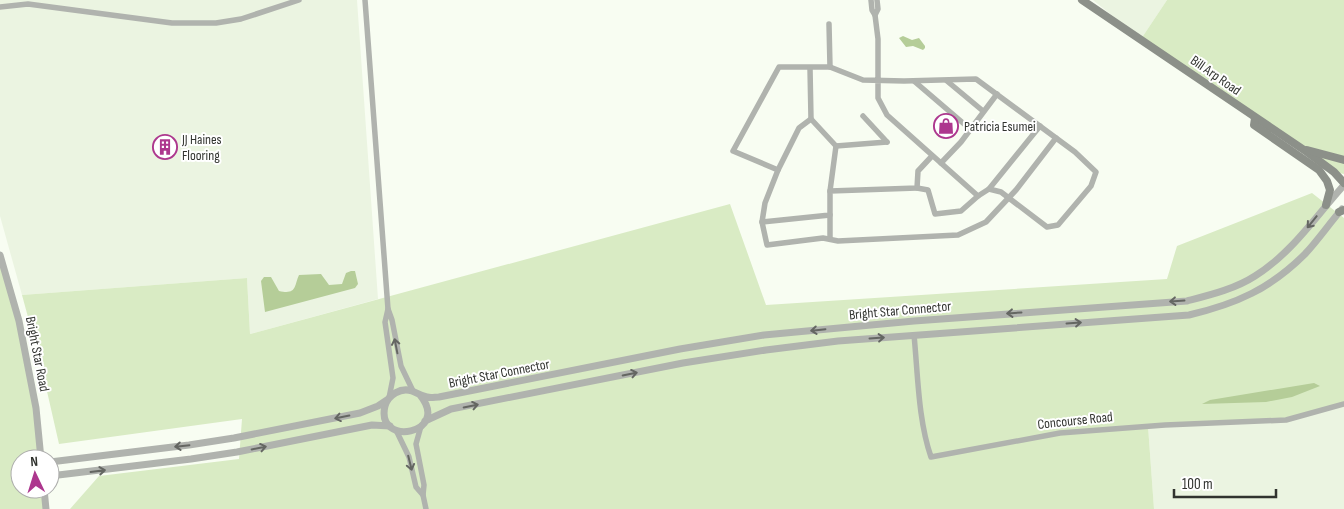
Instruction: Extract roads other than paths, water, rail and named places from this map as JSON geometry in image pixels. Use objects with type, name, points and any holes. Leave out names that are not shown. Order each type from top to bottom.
[{"type":"main road","name":"Bill Arp Road","points":[[1082,0],[1301,148],[1334,172],[1344,184]]},
{"type":"main road","points":[[1255,118],[1254,125],[1319,170],[1327,181],[1330,190],[1326,205]]},
{"type":"main road","points":[[1301,148],[1344,160]]},
{"type":"main road","points":[[1334,172],[1344,172]]},
{"type":"street","points":[[0,7],[28,4],[172,23],[216,23],[241,19],[299,0]]},
{"type":"street","points":[[365,0],[388,309],[401,366],[427,408],[416,444],[424,485],[423,495],[426,509]]},
{"type":"street","points":[[871,0],[878,39],[878,98],[887,115],[978,196]]},
{"type":"street","points":[[875,14],[878,9],[877,0]]},
{"type":"street","points":[[829,24],[830,67]]},
{"type":"street","points":[[778,170],[733,151],[779,67],[830,67],[863,80],[976,79],[1056,138],[1096,172],[1091,186],[1058,225],[1047,227],[1002,192],[989,189]]},
{"type":"street","points":[[810,68],[811,119],[836,146]]},
{"type":"street","points":[[947,80],[983,111]]},
{"type":"street","points":[[914,81],[970,129]]},
{"type":"street","points":[[941,163],[996,94]]},
{"type":"street","points":[[836,146],[887,142],[863,116]]},
{"type":"street","points":[[811,119],[799,128],[778,170],[765,204],[762,222],[766,245],[823,238],[838,240],[958,234],[986,222],[1009,198],[1056,138]]},
{"type":"street","points":[[830,191],[917,188],[928,190],[935,214],[961,211],[989,189],[1040,126]]},
{"type":"street","points":[[830,239],[830,191],[836,146]]},
{"type":"street","points":[[917,188],[918,171],[932,156]]},
{"type":"street","name":"Bright Star Connector","points":[[416,393],[428,398],[448,396],[680,349],[764,336],[914,320],[1186,301],[1212,295],[1256,276],[1295,243],[1344,184]]},
{"type":"street","name":"Bright Star Connector","points":[[423,424],[452,409],[723,356],[838,341],[1189,315],[1216,309],[1263,288],[1287,270],[1306,253],[1342,210]]},
{"type":"street","points":[[762,222],[830,215]]},
{"type":"street","name":"Bright Star Road","points":[[0,255],[19,321],[36,408],[40,449]]},
{"type":"street","points":[[388,309],[385,322],[394,378],[384,414],[409,457],[416,487],[423,495]]},
{"type":"street","name":"Concourse Road","points":[[914,335],[922,416],[931,457],[1069,432],[1165,424],[1286,420],[1344,404]]},
{"type":"street","points":[[60,461],[234,438],[360,413],[378,406],[399,391],[406,390],[416,393]]},
{"type":"street","points":[[60,475],[237,452],[372,425],[409,432],[423,424]]},
{"type":"place","name":"Patricia Esumei","points":[[946,126]]},
{"type":"place","name":"JJ Haines Flooring","points":[[165,147]]}]
